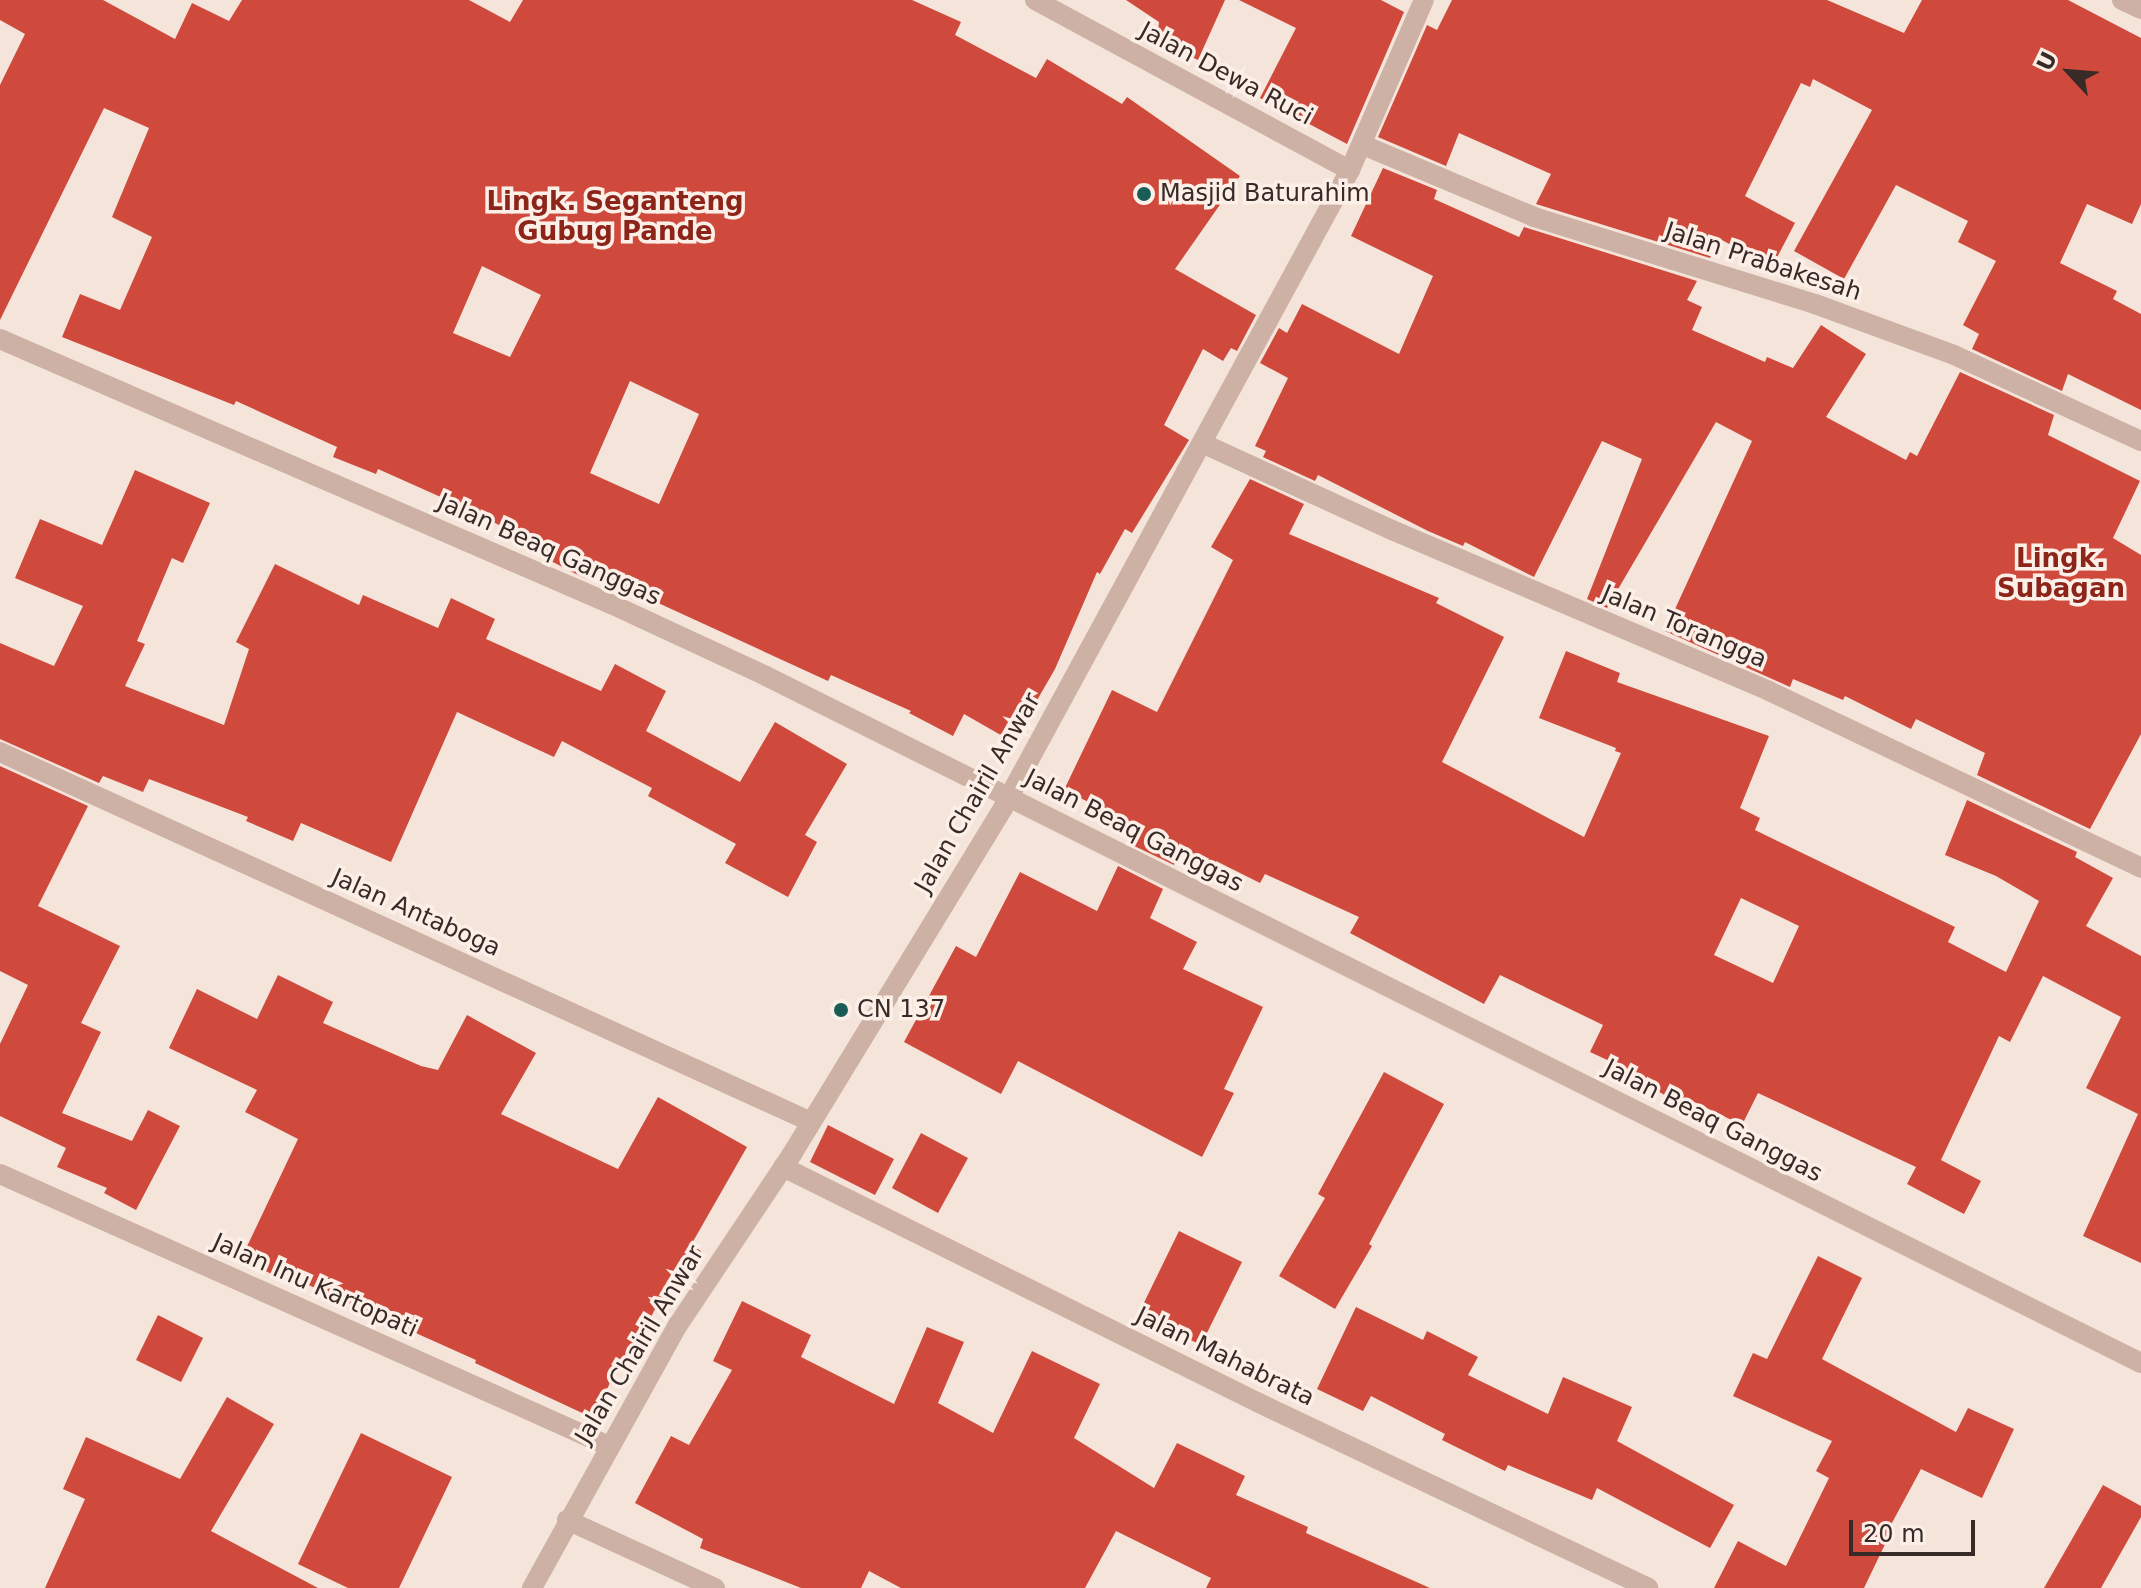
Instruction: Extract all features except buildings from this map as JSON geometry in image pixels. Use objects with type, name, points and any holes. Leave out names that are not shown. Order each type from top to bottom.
[{"type":"street","name":"Jalan Dewa Ruci","points":[[1035,0],[1350,170]]},
{"type":"street","name":"Jalan Chairil Anwar","points":[[532,1588],[567,1520],[678,1325],[783,1167],[1009,797],[1204,444],[1350,170],[1424,0]]},
{"type":"street","points":[[2122,0],[2141,9]]},
{"type":"street","name":"Jalan Prabakesah","points":[[1363,145],[1534,217],[1815,304],[1954,355],[2141,441]]},
{"type":"street","name":"Jalan Beaq Ganggas","points":[[0,339],[611,604],[766,676],[2141,1363]]},
{"type":"street","name":"Jalan Torangga","points":[[1204,444],[1406,536],[1769,691],[2141,868]]},
{"type":"street","name":"Jalan Antaboga","points":[[0,752],[811,1122]]},
{"type":"street","name":"Jalan Mahabrata","points":[[783,1167],[1245,1396],[1648,1588]]},
{"type":"street","name":"Jalan Inu Kartopati","points":[[0,1174],[609,1446]]},
{"type":"street","points":[[567,1520],[715,1588]]},
{"type":"place","name":"Masjid Baturahim","points":[[1144,194]]},
{"type":"place","name":"CN 137","points":[[841,1010]]},
{"type":"district","name":"Lingk. Seganteng Gubug Pande","points":[[615,217]]},
{"type":"district","name":"Lingk. Subagan","points":[[2061,574]]}]
